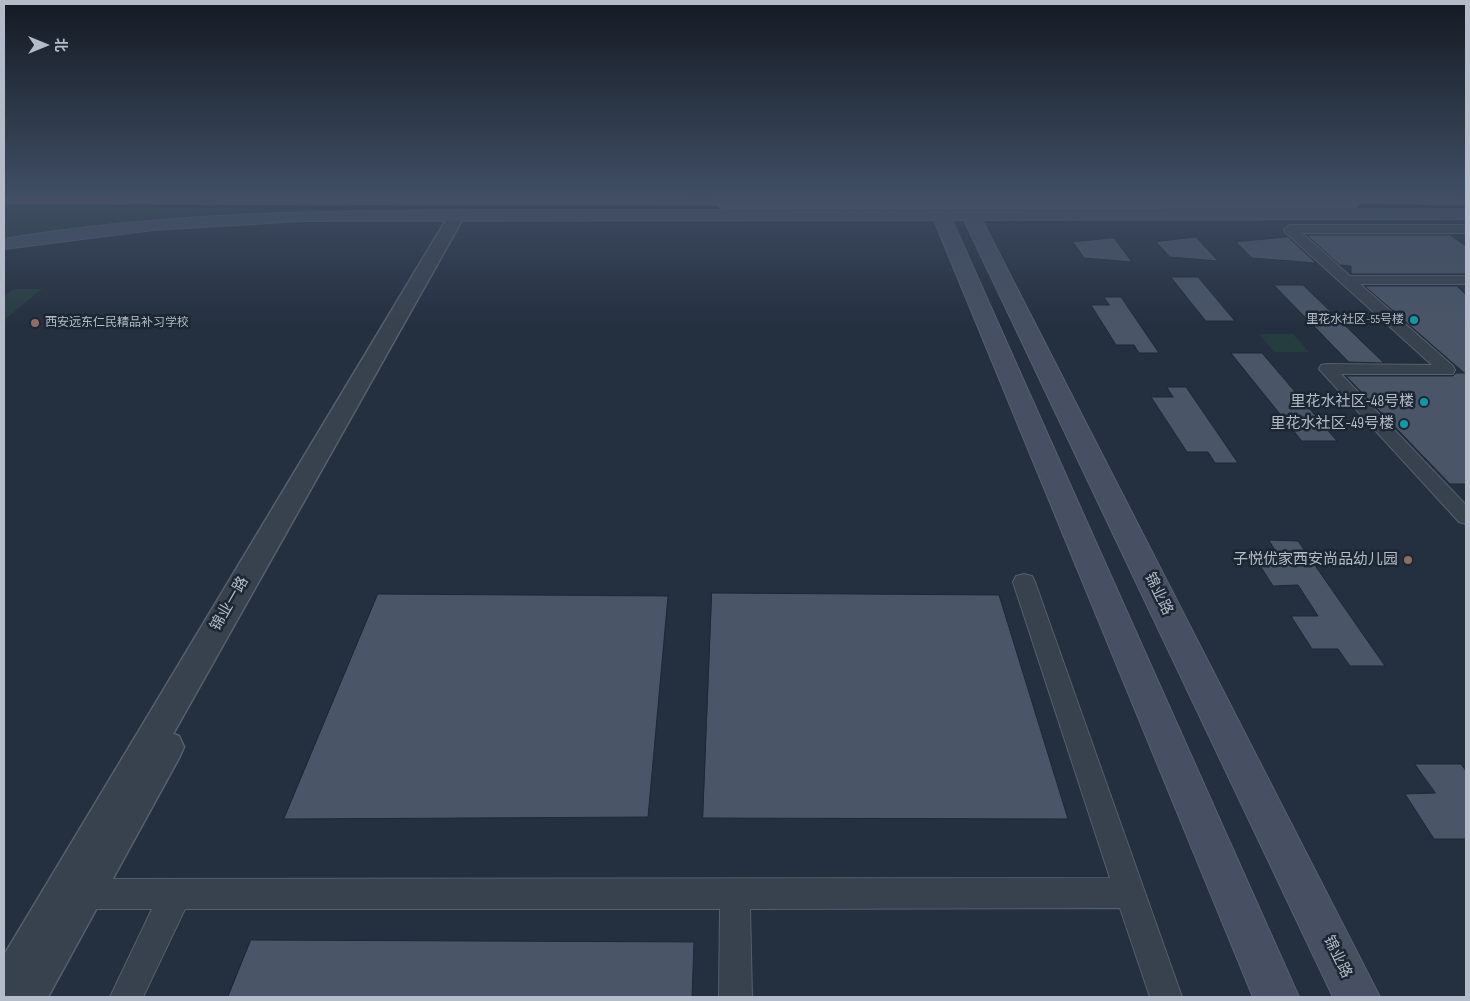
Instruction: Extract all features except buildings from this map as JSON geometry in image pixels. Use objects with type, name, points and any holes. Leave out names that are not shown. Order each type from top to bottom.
[{"type":"main road","points":[[4,240],[24,237]]},
{"type":"main road","points":[[4,244],[52,237]]},
{"type":"main road","points":[[949,237],[1276,997]]},
{"type":"main road","name":"锦业路","points":[[981,237],[1358,997]]},
{"type":"street","name":"锦业一路","points":[[4,993],[449,237]]},
{"type":"street","name":"锦业一路","points":[[26,997],[450,237]]},
{"type":"street","points":[[1299,237],[1446,370],[1327,369],[1457,498],[1466,517]]},
{"type":"street","points":[[1347,280],[1466,280]]},
{"type":"street","points":[[1024,582],[1166,997]]},
{"type":"street","points":[[84,894],[1131,893]]},
{"type":"street","points":[[126,997],[176,894]]},
{"type":"street","points":[[735,894],[736,997]]},
{"type":"green space","points":[[13,289],[42,289],[4,320],[4,297]]},
{"type":"green space","points":[[1259,334],[1293,334],[1309,352],[1274,352]]},
{"type":"place","name":"里花水社区-55号楼","points":[[1414,320]]},
{"type":"place","name":"西安远东仁民精品补习学校","points":[[35,323]]},
{"type":"place","name":"里花水社区-48号楼","points":[[1424,402]]},
{"type":"place","name":"里花水社区-49号楼","points":[[1404,424]]},
{"type":"place","name":"子悦优家西安尚品幼儿园","points":[[1408,560]]}]
